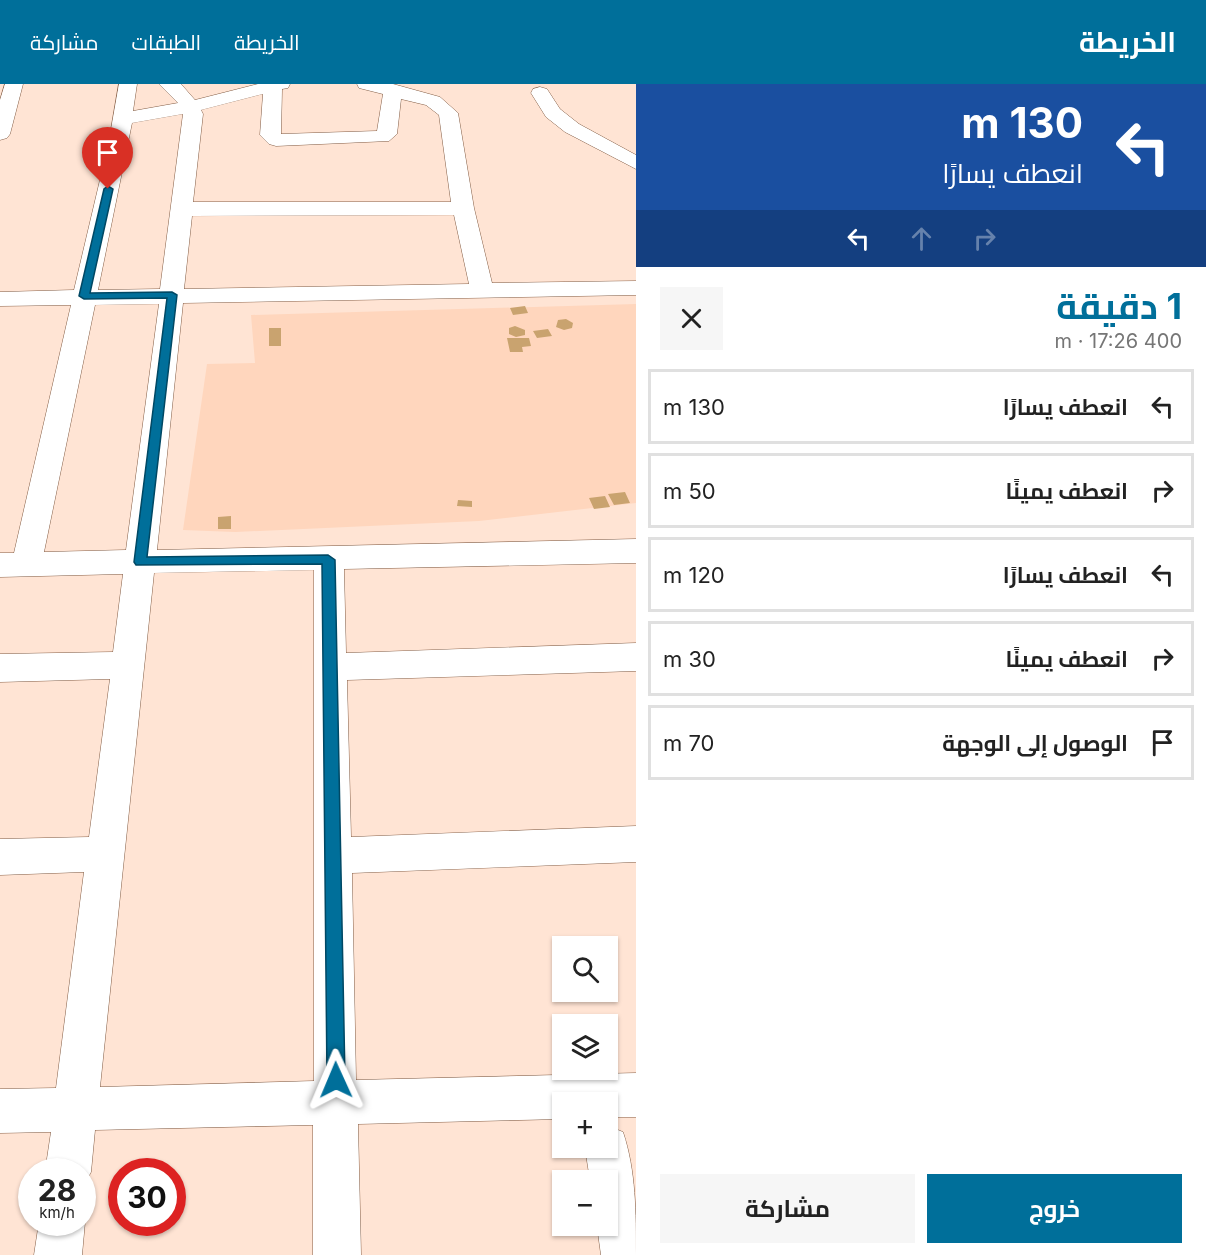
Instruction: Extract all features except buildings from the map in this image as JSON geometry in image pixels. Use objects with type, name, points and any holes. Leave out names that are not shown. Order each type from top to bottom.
[{"type":"street","points":[[0,134],[14,84]]},
{"type":"street","points":[[128,84],[84,296],[13,565],[328,560],[636,551]]},
{"type":"street","points":[[366,84],[433,101],[447,113],[463,208],[482,289]]},
{"type":"street","points":[[122,119],[180,91],[277,85],[270,135],[276,140],[382,137],[387,134],[393,90]]},
{"type":"street","points":[[70,1158],[193,114],[180,91]]},
{"type":"street","points":[[540,93],[553,113],[572,128],[636,163]]},
{"type":"street","points":[[180,209],[463,208]]},
{"type":"street","points":[[0,299],[636,288]]},
{"type":"street","points":[[328,560],[337,1255]]},
{"type":"street","points":[[331,667],[636,657]]},
{"type":"street","points":[[0,668],[128,665]]},
{"type":"street","points":[[333,856],[636,844]]},
{"type":"street","points":[[0,857],[105,854]]},
{"type":"street","points":[[0,1111],[552,1099]]},
{"type":"street","points":[[609,1158],[625,1255]]},
{"type":"street","points":[[58,1255],[60,1236]]},
{"type":"shaded area","points":[[636,304],[636,503],[479,521],[235,532],[183,530],[207,364],[255,363],[251,315]]},
{"type":"route","points":[[108,189],[84,296],[172,295],[140,562],[328,560],[336,1080]]}]
